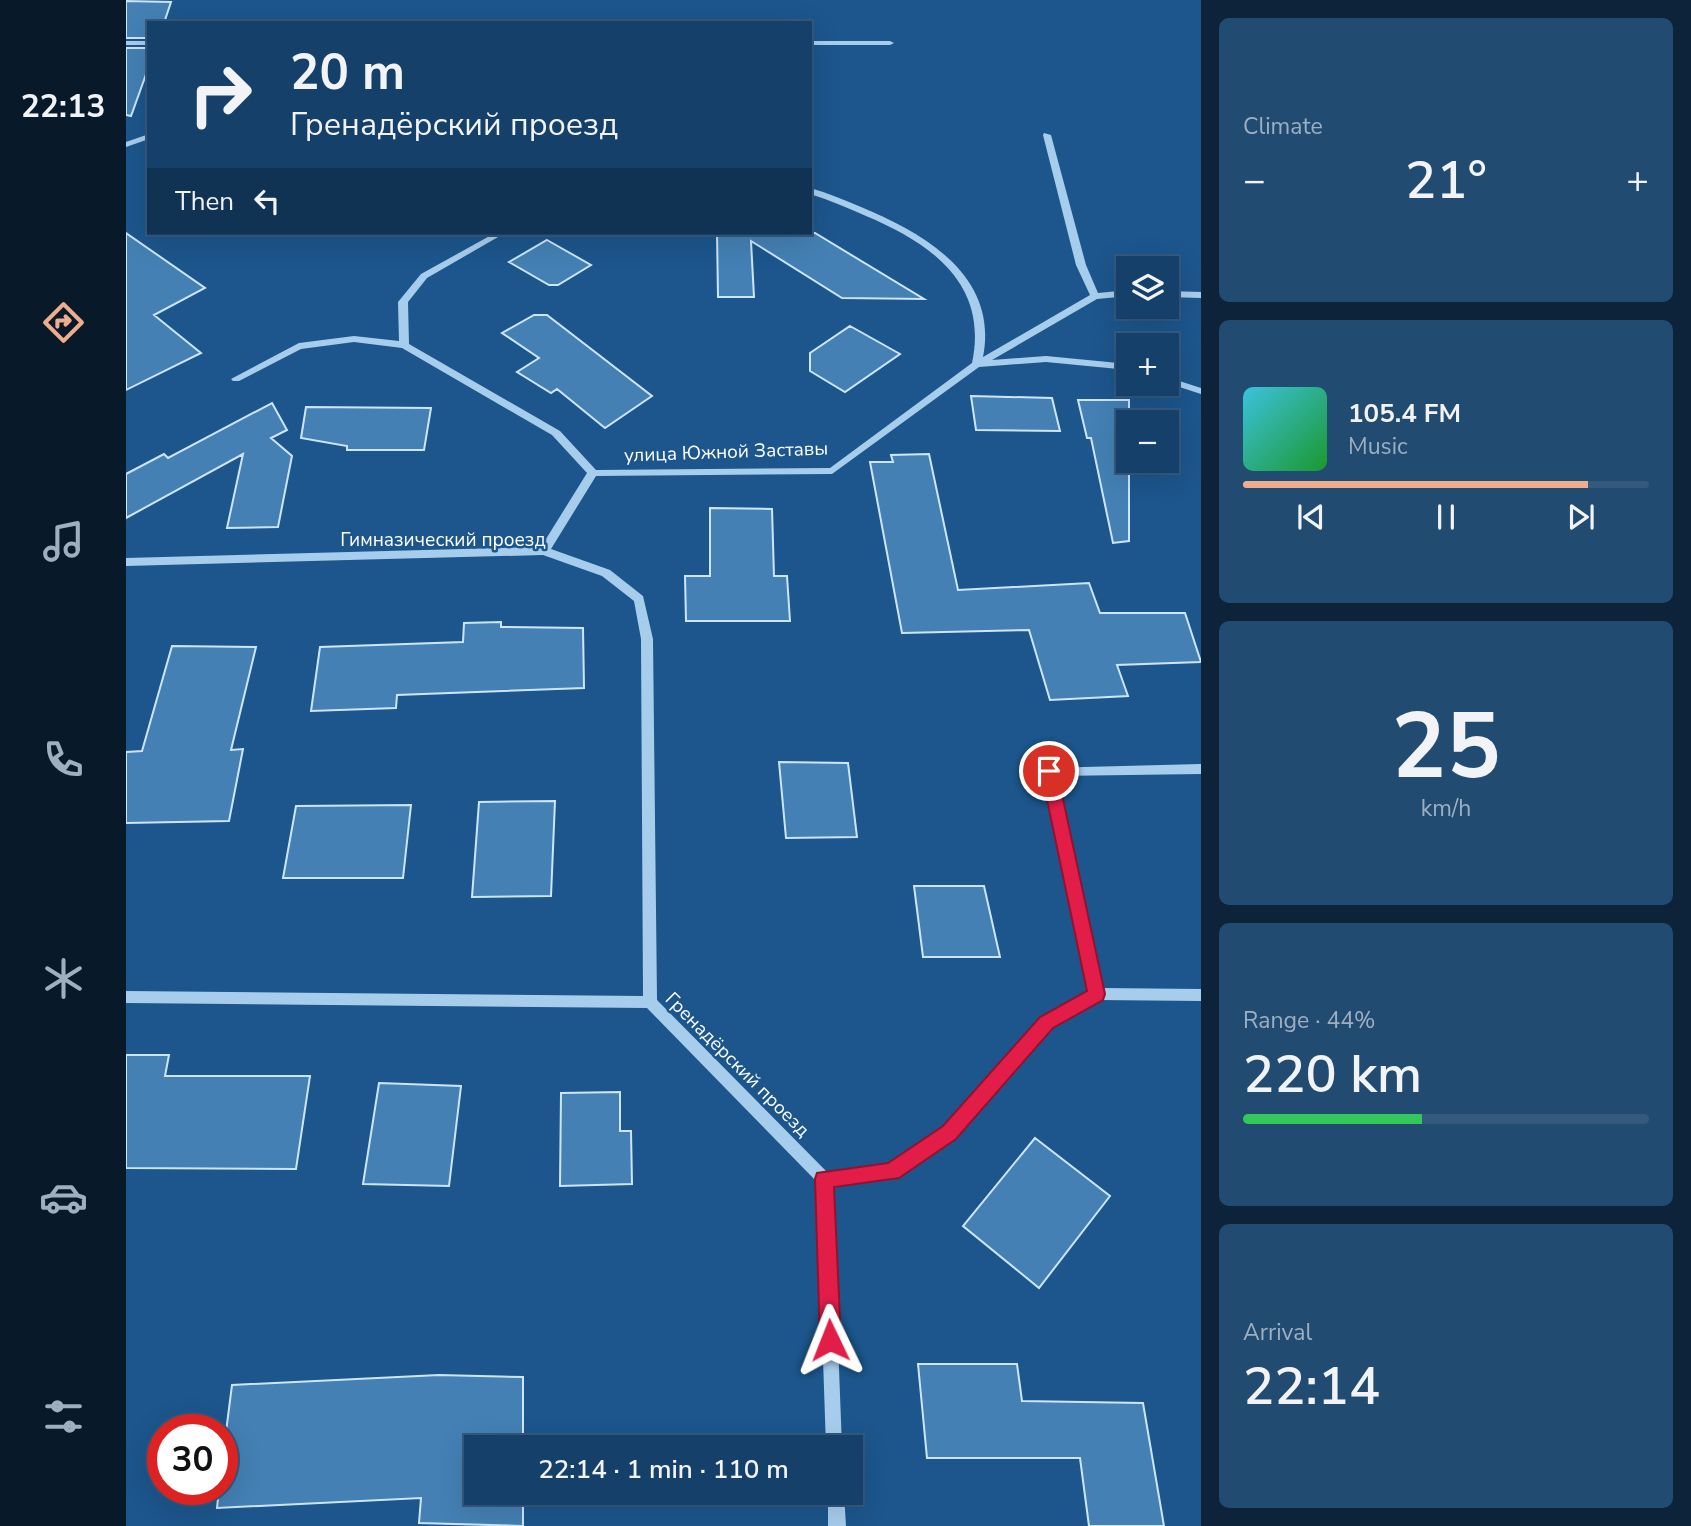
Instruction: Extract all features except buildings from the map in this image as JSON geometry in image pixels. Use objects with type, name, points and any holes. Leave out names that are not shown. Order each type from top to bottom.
[{"type":"street","points":[[126,43],[147,43]]},
{"type":"street","points":[[812,43],[890,43]]},
{"type":"street","points":[[1047,135],[1081,265],[1095,296]]},
{"type":"street","points":[[126,145],[147,137]]},
{"type":"street","points":[[812,192],[895,224],[937,249],[961,275],[973,302],[981,333],[977,364]]},
{"type":"street","points":[[404,345],[404,302],[424,276],[498,235]]},
{"type":"street","points":[[977,364],[1095,296],[1116,294]]},
{"type":"street","points":[[1179,294],[1201,295]]},
{"type":"street","points":[[236,379],[299,346],[354,339],[404,345],[556,433],[593,473],[544,551]]},
{"type":"street","points":[[977,364],[1045,359],[1116,366]]},
{"type":"street","name":"улица Южной Заставы","points":[[593,473],[832,471],[977,364]]},
{"type":"street","points":[[1179,384],[1201,391]]},
{"type":"street","name":"Гимназический проезд","points":[[126,562],[544,551],[606,573],[639,599],[647,639],[650,1002]]},
{"type":"street","points":[[1096,994],[1049,771],[1201,769]]},
{"type":"street","points":[[834,1435],[824,1179],[892,1172],[949,1132],[1047,1023],[1096,994],[1201,995]]},
{"type":"street","name":"Гренадёрский проезд","points":[[126,997],[650,1002],[824,1179]]},
{"type":"street","points":[[836,1505],[837,1526]]},
{"type":"route","points":[[830,1340],[824,1179],[892,1172],[949,1132],[1047,1023],[1096,994],[1049,771]]}]
